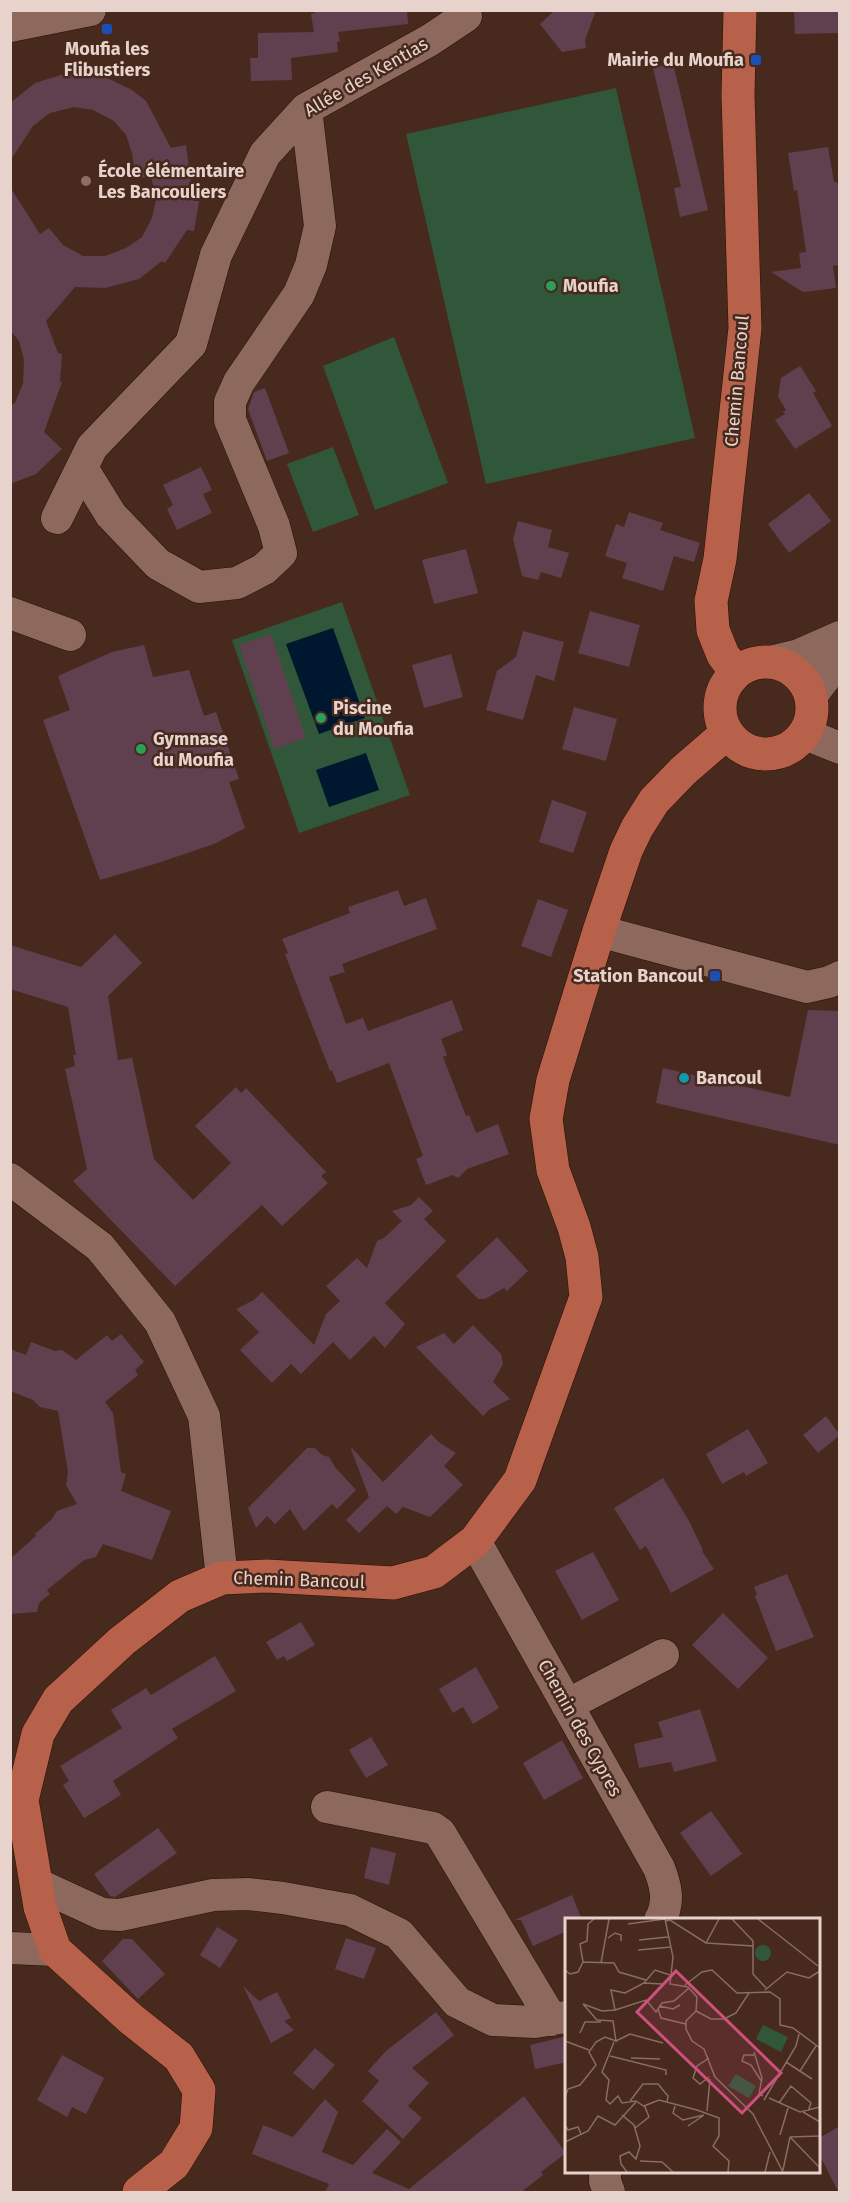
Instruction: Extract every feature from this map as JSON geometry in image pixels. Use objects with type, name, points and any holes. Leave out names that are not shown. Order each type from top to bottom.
[{"type":"main road","name":"Chemin Bancoul","points":[[736,672],[723,655],[713,630],[711,601],[720,559],[745,328],[738,95],[740,10]]},
{"type":"main road","points":[[760,661],[774,661],[798,673],[812,696],[813,710],[805,734],[796,744],[773,754],[760,754],[736,743],[727,733],[721,721],[719,708],[721,694],[727,682],[747,665],[760,661]]},
{"type":"main road","name":"Chemin Bancoul","points":[[139,2193],[174,2164],[196,2128],[199,2090],[179,2057],[131,2019],[55,1950],[40,1907],[22,1800],[38,1734],[58,1700],[122,1641],[180,1596],[222,1578],[267,1576],[393,1583],[434,1572],[475,1541],[520,1480],[586,1297],[582,1257],[574,1227],[553,1170],[546,1119],[553,1080],[598,932],[626,851],[637,828],[654,801],[683,771],[727,733]]},
{"type":"street","points":[[10,26],[90,10]]},
{"type":"street","name":"Allée des Kentias","points":[[57,518],[92,447],[191,344],[216,255],[265,154],[306,110],[430,40],[466,16],[463,10]]},
{"type":"street","points":[[82,468],[111,515],[158,564],[199,587],[237,583],[264,569],[280,552],[274,526],[230,420],[230,402],[239,382],[299,294],[311,265],[320,226],[306,110]]},
{"type":"street","points":[[10,613],[70,635]]},
{"type":"street","points":[[774,661],[800,655],[840,637]]},
{"type":"street","points":[[812,696],[840,658]]},
{"type":"street","points":[[805,734],[840,748]]},
{"type":"street","points":[[598,932],[807,987],[840,977]]},
{"type":"street","points":[[10,1179],[100,1247],[160,1322],[204,1416],[222,1578]]},
{"type":"street","name":"Chemin des Cypres","points":[[475,1541],[659,1868],[665,1882],[667,1898],[661,1918]]},
{"type":"street","points":[[567,1706],[663,1655]]},
{"type":"street","points":[[37,1884],[102,1914],[120,1916],[213,1895],[248,1894],[350,1910],[399,1934],[457,2002],[493,2020],[535,2022],[559,2019],[440,1833],[432,1828],[327,1807]]},
{"type":"street","points":[[10,1948],[55,1950]]},
{"type":"street","points":[[605,2173],[609,2193]]},
{"type":"green space","name":"Moufia","points":[[616,88],[695,438],[486,484],[406,134]]},
{"type":"green space","points":[[394,337],[448,483],[375,510],[323,366]]},
{"type":"green space","points":[[333,447],[359,515],[313,532],[287,464]]},
{"type":"green space","name":"Piscine du Moufia","points":[[342,602],[410,795],[299,833],[232,640]]},
{"type":"water","points":[[333,628],[365,718],[319,734],[286,644]]},
{"type":"water","points":[[366,753],[379,790],[329,807],[316,770]]},
{"type":"building","points":[[315,10],[407,10],[408,24],[338,32],[340,41],[337,42],[338,52],[291,58],[292,80],[251,81],[250,58],[258,58],[258,33],[314,32],[311,14],[315,13]]},
{"type":"building","points":[[555,10],[596,10],[585,40],[586,48],[562,52],[540,24]]},
{"type":"building","points":[[794,10],[840,10],[840,33],[795,34]]},
{"type":"building","points":[[673,63],[708,210],[680,217],[674,188],[681,187],[653,68]]},
{"type":"building","points":[[95,72],[132,90],[146,101],[171,148],[186,145],[193,201],[199,201],[194,231],[187,230],[165,263],[162,261],[139,279],[105,288],[75,287],[46,321],[58,353],[62,354],[60,381],[62,382],[44,432],[62,449],[36,474],[10,484],[10,406],[15,403],[23,383],[24,360],[19,341],[10,330],[10,187],[40,234],[49,228],[63,245],[83,256],[105,256],[126,248],[142,237],[152,218],[156,200],[151,176],[136,179],[132,153],[126,135],[114,121],[93,110],[74,107],[50,113],[33,126],[10,161],[10,103],[35,83],[64,74],[93,77]]},
{"type":"building","points":[[828,147],[834,182],[837,182],[840,197],[840,265],[833,266],[836,288],[803,292],[771,272],[801,268],[799,253],[806,252],[797,190],[794,191],[788,153]]},
{"type":"building","points":[[800,366],[816,391],[813,393],[832,426],[795,449],[775,420],[785,414],[783,412],[786,410],[778,397],[781,378]]},
{"type":"building","points":[[265,388],[289,453],[267,461],[248,409],[254,392]]},
{"type":"building","points":[[201,467],[212,490],[203,494],[212,513],[177,530],[167,509],[173,505],[163,485]]},
{"type":"building","points":[[809,493],[831,521],[789,553],[768,524]]},
{"type":"building","points":[[629,512],[663,523],[660,530],[700,543],[694,562],[674,556],[663,591],[622,578],[627,563],[605,556],[616,524],[624,527]]},
{"type":"building","points":[[518,521],[552,530],[548,547],[569,553],[561,578],[541,572],[538,580],[522,576],[513,539]]},
{"type":"building","points":[[466,549],[478,593],[434,604],[422,560]]},
{"type":"building","points":[[590,611],[640,625],[629,667],[578,653]]},
{"type":"building","points":[[523,631],[564,642],[554,681],[536,675],[523,720],[486,710],[497,671],[516,657]]},
{"type":"building","points":[[271,634],[306,738],[274,749],[239,645]]},
{"type":"building","name":"Gymnase du Moufia","points":[[144,645],[153,677],[189,670],[204,716],[216,712],[239,779],[229,782],[245,828],[214,844],[100,880],[43,720],[70,710],[58,676],[112,652]]},
{"type":"building","points":[[451,654],[463,697],[424,708],[412,665]]},
{"type":"building","points":[[574,707],[617,719],[606,761],[562,749]]},
{"type":"building","points":[[552,800],[587,812],[573,853],[539,842]]},
{"type":"building","points":[[398,890],[404,906],[426,898],[437,929],[342,964],[345,972],[329,977],[346,1024],[363,1018],[368,1031],[452,1000],[463,1030],[441,1039],[447,1055],[443,1057],[466,1116],[469,1115],[476,1133],[498,1124],[509,1154],[467,1169],[458,1178],[453,1175],[426,1185],[416,1159],[423,1156],[389,1063],[337,1083],[307,1012],[285,954],[288,953],[282,939],[350,913],[348,907]]},
{"type":"building","points":[[538,899],[568,910],[551,957],[521,946]]},
{"type":"building","points":[[115,934],[142,963],[108,996],[118,1060],[132,1058],[154,1159],[193,1200],[231,1163],[195,1126],[236,1087],[241,1093],[246,1088],[326,1172],[321,1176],[328,1183],[282,1226],[262,1205],[175,1286],[73,1181],[87,1169],[65,1069],[75,1066],[73,1055],[76,1055],[68,1007],[10,989],[10,945],[81,967]]},
{"type":"building","name":"Bancoul","points":[[808,1010],[840,1011],[840,1145],[656,1103],[663,1068],[790,1097]]},
{"type":"building","points":[[419,1197],[433,1211],[424,1219],[446,1241],[385,1303],[405,1324],[385,1348],[374,1336],[350,1360],[333,1342],[301,1374],[291,1364],[272,1383],[240,1350],[259,1332],[236,1309],[254,1300],[262,1292],[314,1345],[326,1314],[340,1301],[326,1286],[357,1258],[367,1268],[377,1241],[384,1238],[402,1221],[392,1211],[411,1205]]},
{"type":"building","points":[[497,1237],[528,1271],[507,1291],[504,1288],[485,1299],[478,1299],[456,1276]]},
{"type":"building","points":[[473,1325],[501,1354],[503,1364],[493,1382],[510,1399],[490,1409],[483,1416],[416,1347],[444,1333],[454,1344]]},
{"type":"building","points":[[121,1334],[144,1362],[135,1370],[138,1375],[105,1402],[113,1413],[121,1472],[126,1474],[121,1491],[171,1511],[152,1560],[103,1544],[96,1557],[84,1560],[47,1590],[50,1594],[39,1603],[37,1612],[10,1614],[10,1559],[36,1536],[35,1534],[51,1520],[57,1511],[77,1504],[66,1485],[68,1472],[58,1411],[40,1407],[33,1400],[10,1391],[10,1349],[26,1355],[31,1342],[55,1351],[62,1350],[76,1360],[107,1335],[112,1341]]},
{"type":"building","points":[[826,1416],[840,1435],[818,1453],[803,1435]]},
{"type":"building","points":[[748,1429],[768,1463],[746,1476],[744,1472],[722,1484],[706,1454]]},
{"type":"building","points":[[431,1434],[456,1453],[444,1466],[463,1485],[430,1517],[403,1507],[396,1514],[387,1506],[359,1533],[346,1520],[369,1497],[351,1449],[383,1482]]},
{"type":"building","points":[[307,1448],[315,1448],[322,1455],[329,1457],[356,1490],[337,1509],[332,1504],[304,1531],[290,1509],[275,1524],[267,1516],[256,1528],[248,1508]]},
{"type":"building","points":[[663,1478],[714,1569],[671,1593],[646,1546],[640,1550],[614,1508]]},
{"type":"building","points":[[593,1552],[619,1600],[582,1620],[555,1571]]},
{"type":"building","points":[[787,1574],[814,1637],[776,1651],[755,1596],[757,1595],[754,1587]]},
{"type":"building","points":[[723,1613],[768,1658],[738,1689],[692,1645]]},
{"type":"building","points":[[301,1622],[315,1645],[287,1661],[284,1656],[277,1660],[266,1642]]},
{"type":"building","points":[[215,1656],[236,1691],[172,1729],[178,1738],[113,1781],[121,1795],[84,1818],[63,1785],[69,1781],[60,1766],[122,1728],[111,1710],[146,1688],[151,1695]]},
{"type":"building","points":[[476,1667],[499,1708],[473,1724],[463,1707],[453,1713],[439,1689]]},
{"type":"building","points":[[700,1709],[717,1761],[674,1772],[671,1762],[639,1768],[634,1744],[663,1737],[658,1722]]},
{"type":"building","points":[[371,1737],[388,1765],[366,1778],[349,1750]]},
{"type":"building","points":[[562,1740],[583,1778],[544,1800],[523,1763]]},
{"type":"building","points":[[711,1811],[742,1854],[711,1876],[680,1833]]},
{"type":"building","points":[[158,1828],[177,1853],[115,1897],[110,1896],[94,1874]]},
{"type":"building","points":[[371,1847],[396,1853],[389,1885],[364,1878]]},
{"type":"building","points":[[572,1895],[581,1918],[565,1918],[565,1932],[533,1946],[521,1920],[515,1920]]},
{"type":"building","points":[[217,1927],[238,1940],[220,1968],[200,1955]]},
{"type":"building","points":[[346,1938],[376,1948],[364,1979],[335,1969]]},
{"type":"building","points":[[123,1939],[132,1939],[165,1974],[138,1999],[102,1961]]},
{"type":"building","points":[[243,1986],[259,2001],[277,1992],[291,2018],[284,2021],[294,2030],[271,2043]]},
{"type":"building","points":[[436,2012],[454,2035],[412,2068],[429,2083],[408,2106],[422,2118],[403,2139],[362,2101],[379,2081],[368,2071],[386,2051]]},
{"type":"building","points":[[565,2036],[565,2062],[535,2069],[530,2045]]},
{"type":"building","points":[[315,2048],[335,2065],[313,2090],[293,2073]]},
{"type":"building","points":[[62,2055],[104,2078],[86,2114],[72,2107],[67,2117],[37,2100]]},
{"type":"building","points":[[524,2096],[565,2152],[541,2172],[543,2175],[520,2193],[325,2193],[329,2184],[252,2154],[263,2125],[293,2137],[325,2099],[338,2112],[322,2152],[353,2165],[387,2129],[401,2142],[372,2173],[409,2189]]},
{"type":"building","points":[[840,2126],[840,2193],[820,2156],[820,2137]]},
{"type":"place","name":"Moufia les Flibustiers","points":[[107,29]]},
{"type":"place","name":"Mairie du Moufia","points":[[756,60]]},
{"type":"place","name":"École élémentaire Les Bancouliers","points":[[86,181]]},
{"type":"place","name":"Moufia","points":[[551,286]]},
{"type":"place","name":"Piscine du Moufia","points":[[321,718]]},
{"type":"place","name":"Gymnase du Moufia","points":[[141,749]]},
{"type":"place","name":"Station Bancoul","points":[[715,976]]},
{"type":"place","name":"Bancoul","points":[[684,1078]]}]
